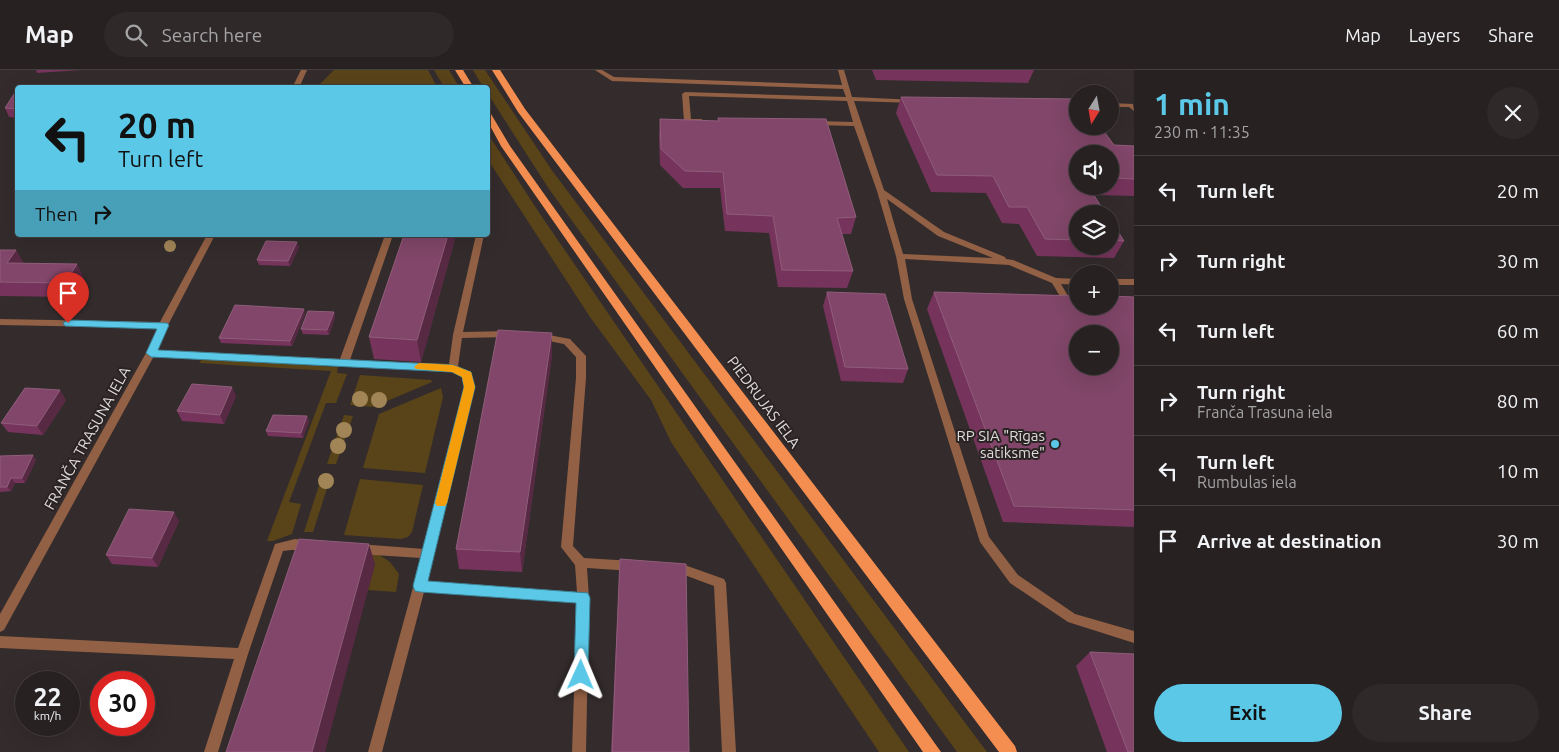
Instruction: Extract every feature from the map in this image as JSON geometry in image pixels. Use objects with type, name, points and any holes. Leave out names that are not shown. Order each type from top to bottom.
[{"type":"main road","points":[[459,70],[468,85]]},
{"type":"main road","name":"PIEDRUJAS IELA","points":[[496,70],[527,118],[1009,752]]},
{"type":"main road","points":[[490,119],[506,146],[933,752]]},
{"type":"street","points":[[296,85],[304,70]]},
{"type":"street","points":[[598,70],[612,79],[846,87]]},
{"type":"street","points":[[841,70],[857,124],[881,191],[900,256],[908,299],[984,539],[1014,579],[1072,618],[1134,637]]},
{"type":"street","points":[[708,121],[688,121],[685,94],[918,101]]},
{"type":"street","points":[[1119,105],[1131,105],[1134,109]]},
{"type":"street","points":[[807,123],[857,124]]},
{"type":"street","points":[[881,191],[941,234],[1055,281],[1069,282]]},
{"type":"street","name":"FRANČA TRASUNA IELA","points":[[0,626],[151,353],[163,325],[210,237]]},
{"type":"street","points":[[344,362],[388,237]]},
{"type":"street","points":[[453,368],[458,334],[480,237]]},
{"type":"street","points":[[900,256],[1010,262]]},
{"type":"street","points":[[1055,281],[1069,303]]},
{"type":"street","points":[[1119,282],[1134,282]]},
{"type":"street","points":[[0,322],[163,325]]},
{"type":"street","points":[[458,334],[494,333],[567,340],[580,356],[581,378],[567,547],[581,563],[583,598],[579,752]]},
{"type":"street","points":[[151,353],[453,368],[467,375],[469,387],[420,586],[375,752]]},
{"type":"street","points":[[211,752],[279,547],[295,544],[323,546]]},
{"type":"street","points":[[342,547],[428,554]]},
{"type":"street","points":[[581,563],[679,568],[720,583],[730,752]]},
{"type":"street","points":[[420,586],[583,598]]},
{"type":"street","points":[[0,642],[242,654]]},
{"type":"shaded area","points":[[334,70],[428,70],[436,85],[319,85]]},
{"type":"shaded area","points":[[434,70],[449,70],[458,85],[443,85]]},
{"type":"shaded area","points":[[473,70],[485,70],[551,169],[987,752],[957,752],[549,189],[490,97],[490,85],[482,85]]},
{"type":"shaded area","points":[[490,137],[540,214],[909,752],[879,752],[671,442],[651,400],[590,317],[490,163]]},
{"type":"shaded area","points":[[202,359],[338,367],[337,373],[347,374],[336,403],[326,403],[289,502],[301,504],[292,534],[273,541],[267,541],[331,371],[199,363]]},
{"type":"shaded area","points":[[360,375],[431,380],[432,382],[373,407],[350,405]]},
{"type":"shaded area","points":[[441,388],[443,397],[425,473],[363,468],[379,414]]},
{"type":"shaded area","points":[[344,415],[353,416],[336,464],[327,464]]},
{"type":"shaded area","points":[[322,476],[331,476],[313,532],[304,532]]},
{"type":"shaded area","points":[[360,479],[423,485],[412,532],[408,537],[401,539],[344,535]]},
{"type":"shaded area","points":[[376,553],[390,562],[399,574],[396,592],[368,590],[375,564],[297,555]]},
{"type":"building","points":[[14,94],[15,94],[15,109],[5,108]]},
{"type":"building","points":[[901,97],[1069,99],[1069,135],[1107,135],[1114,145],[1069,145],[1069,195],[1094,195],[1100,205],[1069,205],[1069,240],[1045,239],[1027,207],[1009,207],[993,176],[937,175]]},
{"type":"building","points":[[718,118],[826,119],[856,217],[837,218],[853,271],[782,270],[773,216],[727,214],[723,172],[685,171],[661,149],[660,119],[719,121]]},
{"type":"building","points":[[1119,145],[1134,146],[1134,179],[1119,178]]},
{"type":"building","points":[[1119,233],[1124,241],[1119,241]]},
{"type":"building","points":[[403,237],[447,237],[417,340],[369,337]]},
{"type":"building","points":[[266,241],[297,242],[288,261],[257,260]]},
{"type":"building","points":[[0,250],[16,250],[7,263],[77,264],[65,283],[0,282]]},
{"type":"building","points":[[827,292],[885,294],[908,369],[845,367]]},
{"type":"building","name":"RP SIA \"Rīgas satiksme\"","points":[[934,292],[1069,296],[1069,315],[1119,315],[1119,296],[1134,297],[1134,510],[1014,506]]},
{"type":"building","points":[[235,305],[304,309],[290,341],[219,338]]},
{"type":"building","points":[[308,311],[334,312],[327,330],[301,329]]},
{"type":"building","points":[[498,330],[552,333],[520,552],[456,549]]},
{"type":"building","points":[[192,384],[232,387],[220,415],[177,411]]},
{"type":"building","points":[[25,388],[60,390],[37,426],[1,423]]},
{"type":"building","points":[[273,415],[307,416],[301,433],[266,431]]},
{"type":"building","points":[[33,455],[22,478],[11,478],[7,487],[0,487],[0,456]]},
{"type":"building","points":[[129,509],[174,512],[152,558],[106,555]]},
{"type":"building","points":[[299,539],[369,544],[312,752],[226,752]]},
{"type":"building","points":[[620,559],[686,564],[689,752],[612,752]]},
{"type":"building","points":[[1090,652],[1134,654],[1134,752],[1128,752]]},
{"type":"slow traffic","points":[[419,367],[453,368],[467,375],[469,387],[441,503]]},
{"type":"place","name":"RP SIA \"Rīgas satiksme\"","points":[[1055,444]]},
{"type":"route","points":[[68,323],[163,325],[151,353],[453,368],[467,375],[469,387],[420,586],[583,598],[581,675]]}]
